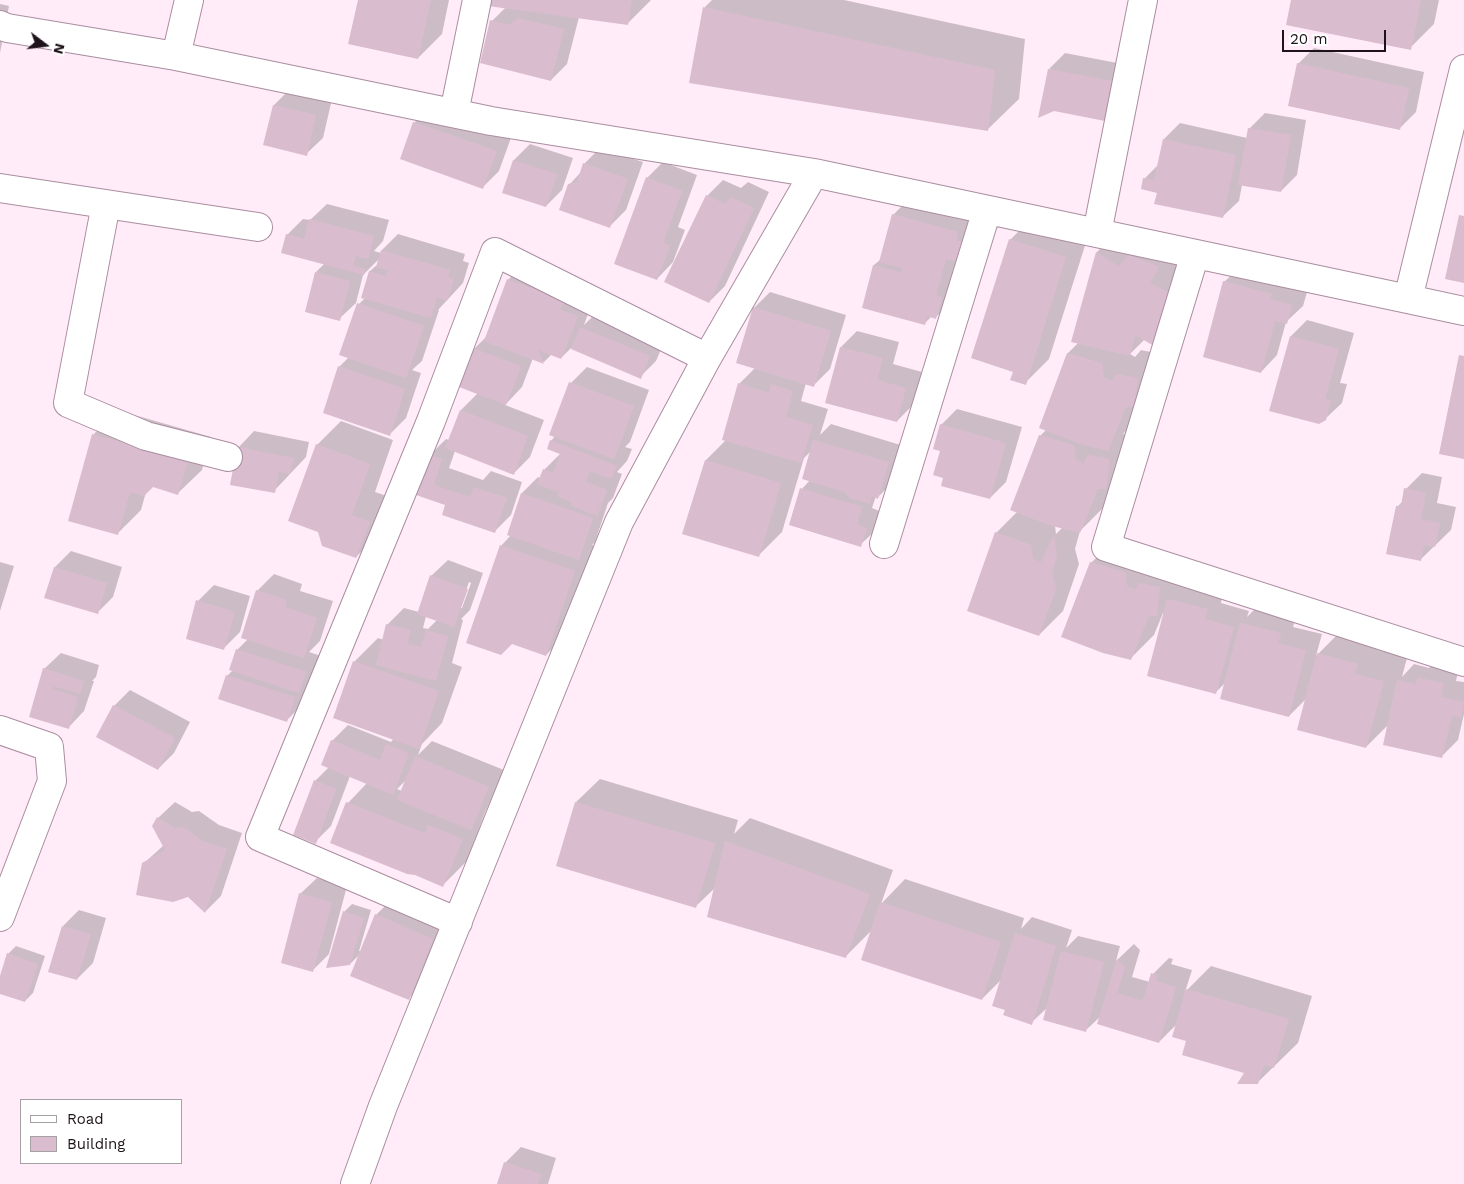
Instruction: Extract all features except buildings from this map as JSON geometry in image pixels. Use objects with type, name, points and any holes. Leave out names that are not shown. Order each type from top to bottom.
[{"type":"street","points":[[176,56],[189,0]]},
{"type":"street","points":[[454,113],[477,0]]},
{"type":"street","points":[[1096,233],[1144,0]]},
{"type":"street","points":[[0,25],[7,28],[176,56],[492,121],[814,173],[1464,311]]},
{"type":"street","points":[[1408,299],[1464,69]]},
{"type":"street","points":[[355,1184],[383,1106],[620,522],[707,358],[814,173]]},
{"type":"street","points":[[0,188],[258,227]]},
{"type":"street","points":[[106,204],[68,403],[146,436],[228,457]]},
{"type":"street","points":[[884,544],[987,210]]},
{"type":"street","points":[[458,922],[260,837],[431,421],[495,252],[707,358]]},
{"type":"street","points":[[1195,254],[1106,547],[1464,662]]},
{"type":"street","points":[[0,730],[49,747],[52,781],[0,917]]}]
